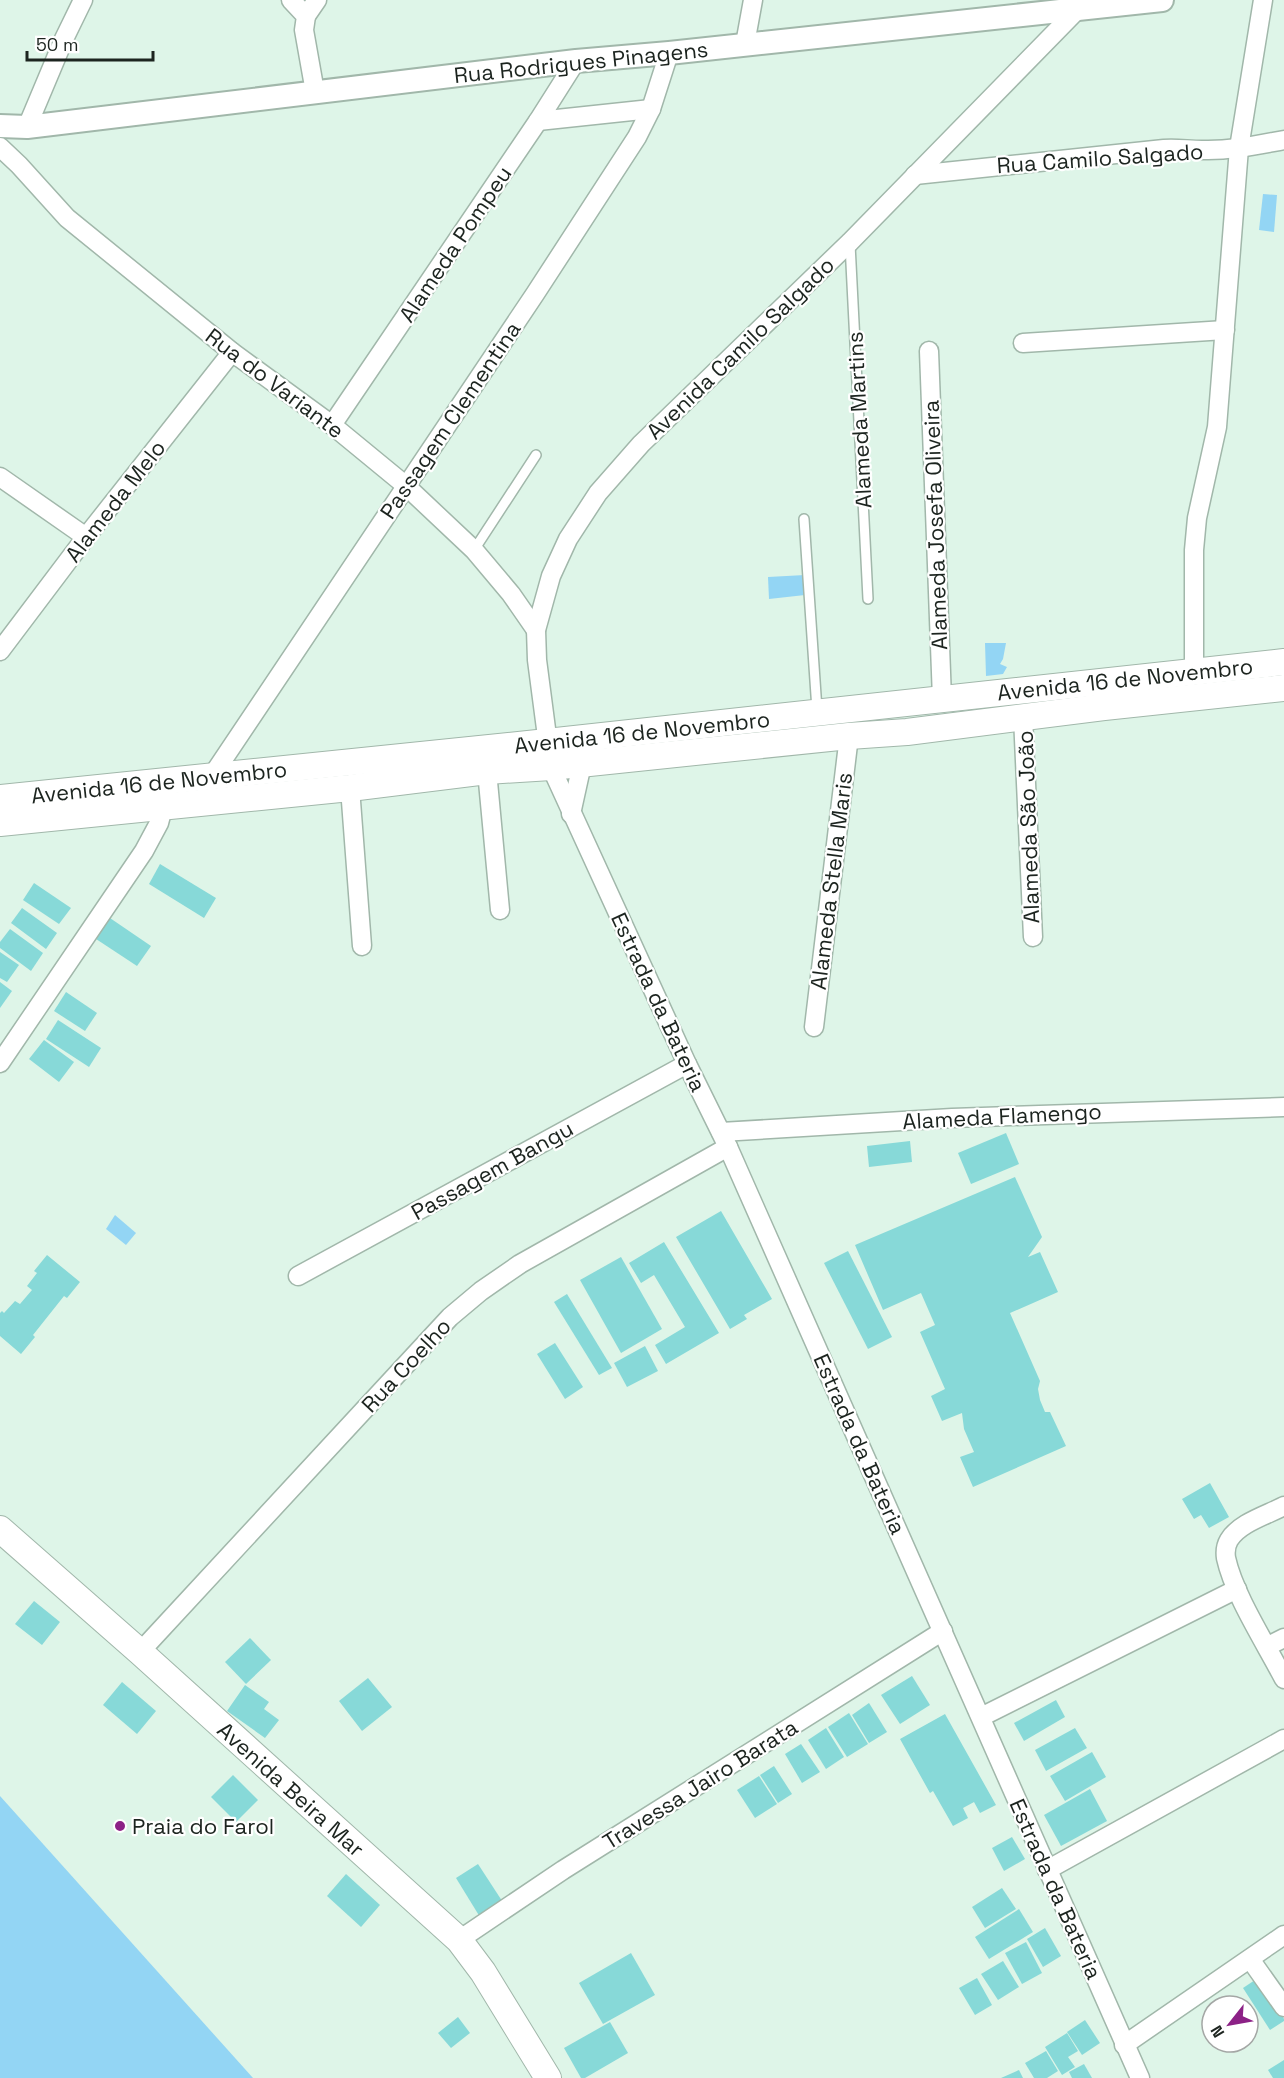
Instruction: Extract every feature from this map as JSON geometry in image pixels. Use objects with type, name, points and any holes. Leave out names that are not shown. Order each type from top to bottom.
[{"type":"main road","name":"Avenida 16 de Novembro","points":[[0,822],[167,793],[212,776],[1284,662]]},
{"type":"main road","name":"Avenida 16 de Novembro","points":[[0,798],[350,788],[488,771],[582,764],[849,735],[907,732],[1284,688]]},
{"type":"main road","name":"Avenida Beira Mar","points":[[0,1529],[459,1940],[483,1972],[548,2078]]},
{"type":"street","points":[[27,127],[83,0]]},
{"type":"street","points":[[291,0],[306,16]]},
{"type":"street","points":[[315,92],[304,30],[306,16],[317,0]]},
{"type":"street","points":[[745,44],[753,0]]},
{"type":"street","name":"Rua Rodrigues Pinagens","points":[[0,126],[27,127],[576,61],[669,54],[1083,5],[1162,0]]},
{"type":"street","points":[[1194,672],[1194,550],[1197,518],[1217,427],[1239,148],[1263,0]]},
{"type":"street","name":"Avenida Camilo Salgado","points":[[551,767],[537,660],[536,630],[551,576],[563,548],[598,493],[663,421],[850,242],[1083,5]]},
{"type":"street","name":"Passagem Clementina","points":[[212,776],[535,294],[637,137],[651,109],[669,54]]},
{"type":"street","name":"Alameda Pompeu","points":[[333,425],[576,61]]},
{"type":"street","points":[[538,121],[651,109]]},
{"type":"street","name":"Rua Camilo Salgado","points":[[915,175],[1182,147],[1202,150],[1239,148],[1284,140]]},
{"type":"street","name":"Rua do Variante","points":[[0,147],[67,218],[232,352],[333,425],[405,485],[474,550],[511,594],[536,630]]},
{"type":"street","points":[[1023,343],[1225,330]]},
{"type":"street","name":"Alameda Josefa Oliveira","points":[[929,351],[942,699]]},
{"type":"street","name":"Alameda Melo","points":[[0,651],[86,537],[232,352]]},
{"type":"street","points":[[0,477],[86,537]]},
{"type":"street","name":"Alameda São João","points":[[1023,717],[1033,937]]},
{"type":"street","name":"Alameda Stella Maris","points":[[814,1027],[849,735]]},
{"type":"street","points":[[572,814],[582,764],[582,738]]},
{"type":"street","name":"Estrada da Bateria","points":[[551,767],[724,1140],[1140,2078]]},
{"type":"street","points":[[488,771],[500,910]]},
{"type":"street","points":[[350,788],[362,946]]},
{"type":"street","points":[[0,1063],[144,851],[159,823],[167,793]]},
{"type":"street","name":"Passagem Bangu","points":[[298,1276],[687,1064]]},
{"type":"street","name":"Alameda Flamengo","points":[[724,1140],[952,1118],[1161,1109],[1284,1107]]},
{"type":"street","name":"Rua Coelho","points":[[140,1652],[458,1311],[481,1291],[520,1264],[724,1140]]},
{"type":"street","points":[[1284,1506],[1241,1528],[1226,1547],[1226,1557],[1237,1589],[1276,1642],[1284,1679]]},
{"type":"street","points":[[981,1717],[1237,1589]]},
{"type":"street","name":"Travessa Jairo Barata","points":[[459,1940],[563,1870],[943,1631]]},
{"type":"street","points":[[1047,1870],[1284,1739]]},
{"type":"street","points":[[1124,2045],[1284,1935]]},
{"type":"street","points":[[1250,1959],[1284,2007]]},
{"type":"lane","name":"Alameda Martins","points":[[850,242],[868,599]]},
{"type":"lane","points":[[474,550],[536,455]]},
{"type":"lane","points":[[804,519],[817,713]]},
{"type":"water","points":[[1263,194],[1277,195],[1274,232],[1259,230]]},
{"type":"water","points":[[805,575],[805,595],[769,599],[768,577]]},
{"type":"water","points":[[985,643],[1006,643],[1000,664],[1007,667],[1003,674],[986,676]]},
{"type":"water","points":[[115,1215],[136,1233],[126,1245],[106,1229]]},
{"type":"water","points":[[0,1796],[253,2078],[0,2078]]},
{"type":"building","points":[[160,864],[216,898],[204,918],[149,884]]},
{"type":"building","points":[[34,883],[71,908],[59,924],[23,900]]},
{"type":"building","points":[[22,908],[57,933],[46,949],[11,923]]},
{"type":"building","points":[[107,916],[151,946],[137,966],[93,937]]},
{"type":"building","points":[[10,929],[43,953],[31,971],[0,948],[0,942]]},
{"type":"building","points":[[0,952],[19,965],[7,982],[0,978]]},
{"type":"building","points":[[0,982],[12,991],[0,1008]]},
{"type":"building","points":[[66,992],[97,1013],[85,1031],[54,1011]]},
{"type":"building","points":[[58,1020],[101,1048],[89,1067],[46,1039]]},
{"type":"building","points":[[44,1040],[74,1062],[59,1082],[29,1059]]},
{"type":"building","points":[[1006,1133],[1019,1164],[971,1184],[958,1153]]},
{"type":"building","points":[[910,1141],[912,1162],[869,1167],[867,1146]]},
{"type":"building","points":[[1015,1177],[1042,1237],[1028,1257],[1040,1252],[1058,1292],[1010,1313],[1040,1381],[1038,1389],[1045,1412],[1050,1412],[1066,1446],[973,1487],[960,1457],[974,1452],[964,1429],[962,1413],[942,1421],[931,1396],[945,1389],[920,1332],[935,1325],[921,1293],[883,1310],[855,1245]]},
{"type":"building","points":[[721,1211],[772,1299],[744,1315],[747,1319],[730,1329],[676,1237]]},
{"type":"building","points":[[664,1242],[719,1333],[666,1364],[655,1345],[685,1327],[654,1275],[641,1283],[629,1263]]},
{"type":"building","points":[[848,1251],[892,1337],[868,1349],[824,1263]]},
{"type":"building","points":[[47,1255],[80,1282],[67,1298],[64,1296],[21,1354],[0,1336],[0,1313],[2,1311],[4,1313],[15,1301],[20,1304],[32,1290],[27,1286],[37,1273],[34,1271]]},
{"type":"building","points":[[621,1257],[662,1329],[621,1353],[580,1280]]},
{"type":"building","points":[[567,1294],[612,1368],[599,1375],[554,1302]]},
{"type":"building","points":[[555,1343],[583,1387],[565,1399],[537,1354]]},
{"type":"building","points":[[645,1346],[658,1371],[627,1387],[614,1363]]},
{"type":"building","points":[[1210,1483],[1229,1517],[1209,1528],[1201,1515],[1194,1519],[1182,1499]]},
{"type":"building","points":[[34,1601],[60,1622],[42,1645],[15,1624]]},
{"type":"building","points":[[250,1638],[271,1660],[246,1684],[225,1662]]},
{"type":"building","points":[[912,1676],[930,1705],[900,1724],[881,1695]]},
{"type":"building","points":[[368,1678],[392,1707],[362,1731],[339,1701]]},
{"type":"building","points":[[122,1682],[156,1711],[137,1734],[103,1705]]},
{"type":"building","points":[[245,1685],[269,1702],[264,1709],[279,1720],[265,1738],[227,1711]]},
{"type":"building","points":[[1056,1700],[1065,1717],[1024,1741],[1014,1723]]},
{"type":"building","points":[[869,1703],[887,1732],[869,1743],[852,1715]]},
{"type":"building","points":[[849,1713],[868,1744],[847,1757],[828,1727]]},
{"type":"building","points":[[945,1714],[996,1805],[980,1813],[974,1802],[963,1808],[968,1818],[953,1826],[933,1791],[930,1793],[900,1739]]},
{"type":"building","points":[[826,1728],[844,1757],[826,1769],[808,1740]]},
{"type":"building","points":[[1075,1728],[1087,1748],[1046,1771],[1035,1750]]},
{"type":"building","points":[[801,1744],[820,1772],[802,1783],[785,1754]]},
{"type":"building","points":[[1092,1752],[1106,1777],[1065,1801],[1050,1776]]},
{"type":"building","points":[[774,1766],[792,1794],[778,1803],[760,1775]]},
{"type":"building","points":[[233,1775],[258,1800],[236,1822],[211,1797]]},
{"type":"building","points":[[759,1776],[777,1804],[755,1818],[737,1790]]},
{"type":"building","points":[[1090,1789],[1107,1821],[1061,1846],[1044,1815]]},
{"type":"building","points":[[1012,1837],[1025,1859],[1004,1871],[992,1848]]},
{"type":"building","points":[[478,1864],[506,1907],[483,1922],[456,1878]]},
{"type":"building","points":[[346,1874],[380,1905],[361,1927],[327,1896]]},
{"type":"building","points":[[1002,1888],[1016,1909],[985,1928],[972,1907]]},
{"type":"building","points":[[1019,1909],[1033,1932],[989,1959],[975,1937]]},
{"type":"building","points":[[1045,1928],[1061,1956],[1043,1967],[1027,1939]]},
{"type":"building","points":[[1026,1942],[1042,1973],[1022,1984],[1005,1953]]},
{"type":"building","points":[[631,1953],[655,1995],[603,2024],[579,1983]]},
{"type":"building","points":[[1003,1961],[1019,1987],[998,2000],[981,1974]]},
{"type":"building","points":[[977,1978],[992,2005],[975,2015],[959,1988]]},
{"type":"building","points":[[1258,1978],[1284,2021],[1270,2030],[1260,2014],[1260,1994],[1247,1994],[1243,1988]]},
{"type":"building","points":[[458,2017],[470,2033],[451,2048],[438,2033]]},
{"type":"building","points":[[1085,2020],[1100,2043],[1082,2055],[1067,2032]]},
{"type":"building","points":[[610,2022],[628,2053],[585,2078],[581,2078],[564,2048]]},
{"type":"building","points":[[1067,2033],[1078,2051],[1068,2057],[1075,2067],[1062,2075],[1045,2047]]},
{"type":"building","points":[[1046,2051],[1058,2071],[1047,2078],[1034,2078],[1025,2063]]},
{"type":"building","points":[[1284,2060],[1284,2078],[1273,2078],[1268,2070]]},
{"type":"building","points":[[1084,2064],[1092,2078],[1072,2078],[1069,2072]]},
{"type":"building","points":[[1019,2070],[1023,2078],[1001,2078]]},
{"type":"place","name":"Praia do Farol","points":[[120,1826]]}]
